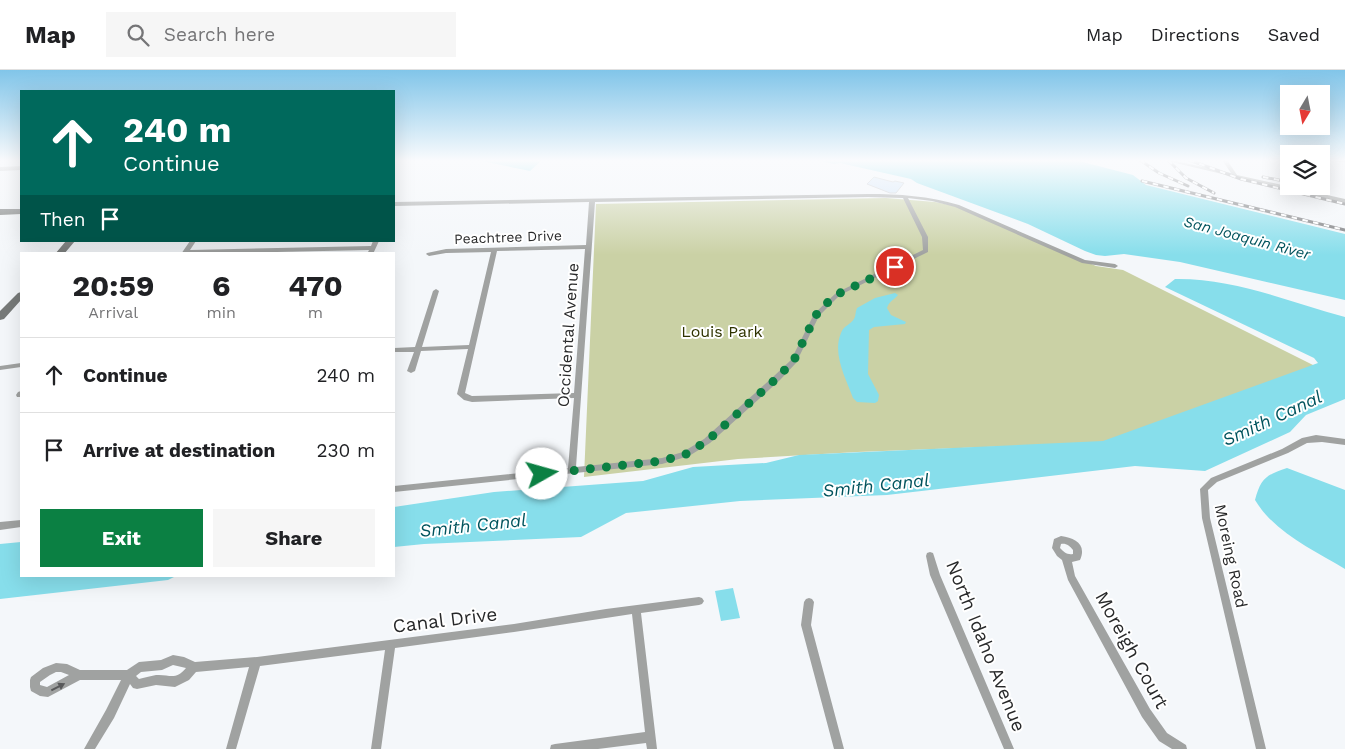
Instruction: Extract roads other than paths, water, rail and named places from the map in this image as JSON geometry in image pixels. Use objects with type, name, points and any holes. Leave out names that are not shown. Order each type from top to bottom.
[{"type":"street","points":[[1306,192],[1345,201]]},
{"type":"street","points":[[395,204],[855,196],[905,197],[940,201],[957,206],[1084,262],[1115,266]]},
{"type":"street","points":[[395,489],[662,461],[686,454],[707,441],[777,378],[794,360],[816,315],[827,303],[838,294],[926,251],[925,237],[905,197]]},
{"type":"street","name":"Occidental Avenue","points":[[572,470],[592,201]]},
{"type":"street","points":[[0,212],[20,212]]},
{"type":"street","points":[[61,252],[70,242]]},
{"type":"street","name":"Peachtree Drive","points":[[429,254],[446,251],[588,247]]},
{"type":"street","points":[[494,250],[461,391],[463,396],[483,399],[578,395]]},
{"type":"street","points":[[278,252],[371,251]]},
{"type":"street","points":[[411,371],[436,291]]},
{"type":"street","points":[[0,318],[20,296]]},
{"type":"street","points":[[395,350],[472,347]]},
{"type":"street","points":[[0,368],[20,365]]},
{"type":"street","name":"Moreing Road","points":[[1261,749],[1206,518],[1204,490],[1214,480],[1278,453],[1288,452],[1296,443],[1303,440],[1315,439],[1345,442]]},
{"type":"street","points":[[0,526],[20,524]]},
{"type":"street","name":"North Idaho Avenue","points":[[930,556],[935,575],[1009,749]]},
{"type":"street","name":"Moreigh Court","points":[[1066,558],[1071,577],[1146,713],[1163,737],[1182,749]]},
{"type":"street","name":"Canal Drive","points":[[79,675],[129,675],[139,667],[162,664],[173,660],[184,662],[194,667],[257,662],[699,601]]},
{"type":"street","points":[[809,602],[806,625],[839,749]]},
{"type":"street","points":[[636,609],[652,749]]},
{"type":"street","points":[[376,749],[391,644]]},
{"type":"street","points":[[231,749],[257,662]]},
{"type":"street","points":[[156,680],[162,664]]},
{"type":"street","name":"Canal Drive","points":[[129,675],[137,684],[156,680],[175,682],[185,677],[194,667]]},
{"type":"street","points":[[89,749],[110,714],[129,675]]},
{"type":"street","points":[[554,749],[650,737]]},
{"type":"water","name":"San Joaquin River","points":[[941,192],[1173,192],[1345,234],[1345,300],[1180,262],[1124,254],[1096,255],[1028,224]]},
{"type":"water","name":"Smith Canal","points":[[1175,279],[1219,282],[1261,292],[1345,317],[1345,399],[1306,415],[1290,432],[1205,471],[1135,466],[887,495],[740,501],[626,513],[581,537],[395,547],[395,507],[494,492],[643,481],[693,467],[766,463],[799,455],[1103,441],[1318,363],[1314,358],[1165,287]]},
{"type":"water","points":[[895,293],[898,295],[890,302],[887,308],[891,315],[906,322],[905,324],[874,327],[869,330],[868,374],[879,395],[878,401],[875,403],[857,402],[853,398],[839,358],[838,349],[841,333],[854,319],[857,308],[875,298]]},
{"type":"water","points":[[1287,468],[1345,490],[1345,569],[1283,531],[1255,500],[1265,478]]},
{"type":"water","points":[[20,542],[20,577],[174,577],[168,580],[0,599],[0,544]]},
{"type":"water","points":[[733,588],[740,618],[721,621],[715,591]]},
{"type":"railway","points":[[1186,192],[1345,230]]},
{"type":"railway","points":[[1294,192],[1345,204]]},
{"type":"park label","name":"Louis Park","points":[[722,331]]}]
